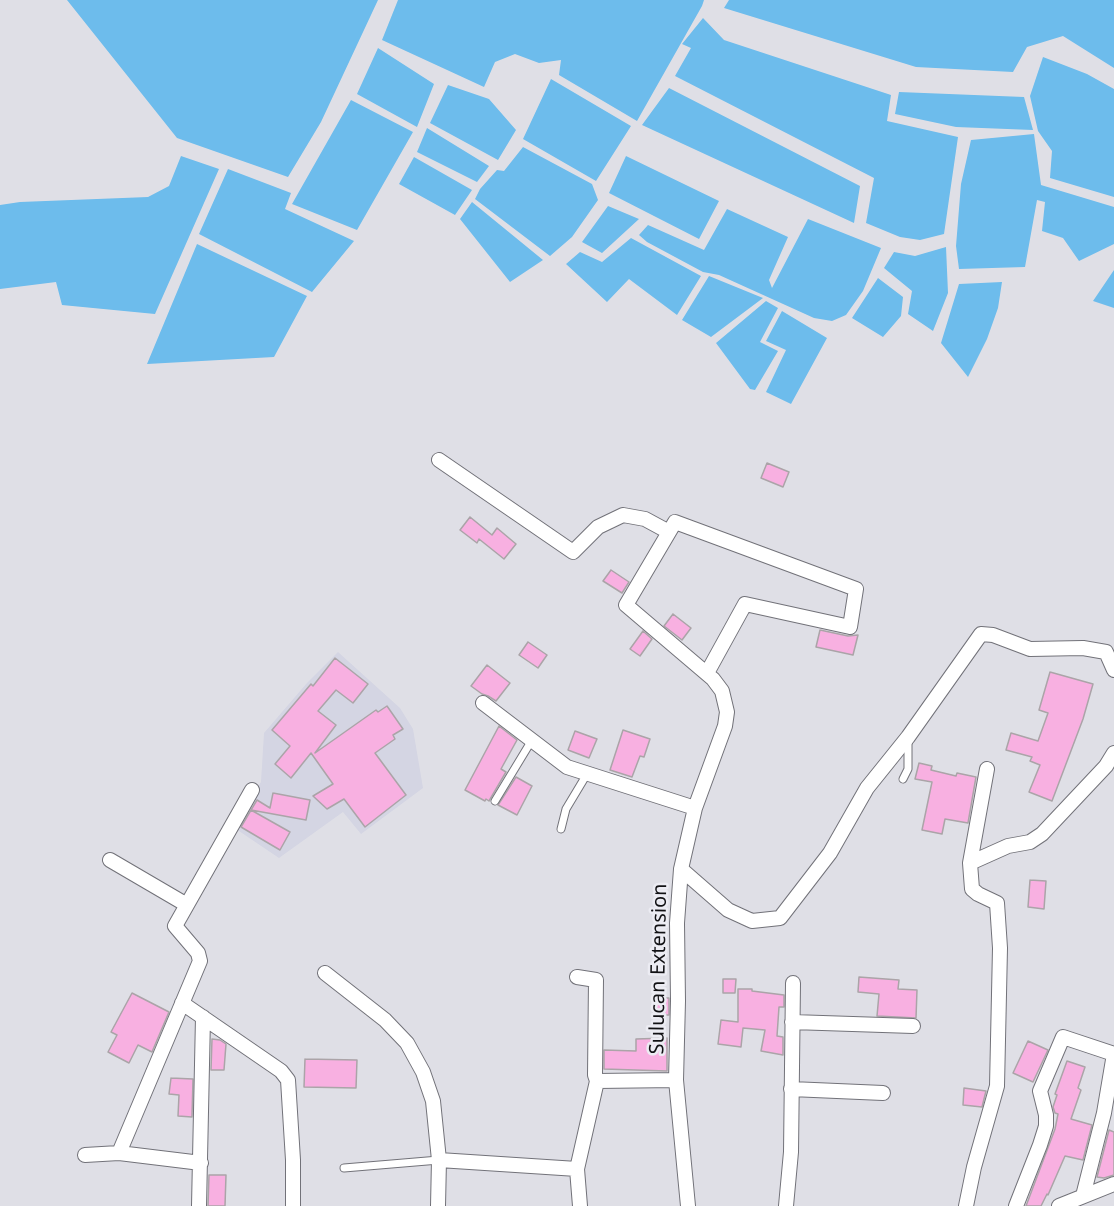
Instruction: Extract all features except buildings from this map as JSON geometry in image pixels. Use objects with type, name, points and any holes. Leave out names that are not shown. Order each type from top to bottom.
[{"type":"street","points":[[439,460],[573,552],[598,527],[623,515],[645,519],[669,532],[675,522],[856,589],[850,627],[745,604],[707,673]]},
{"type":"street","name":"Sulucan Extension","points":[[669,532],[626,605],[707,673],[722,691],[727,712],[695,808],[681,869],[677,923],[676,1080],[688,1206]]},
{"type":"street","points":[[681,869],[728,910],[752,921],[780,918],[830,853],[867,788],[908,737],[981,634],[993,635],[1030,649],[1083,648],[1106,652],[1114,670]]},
{"type":"street","points":[[483,703],[567,767],[695,808]]},
{"type":"street","points":[[970,863],[1008,846],[1030,842],[1042,834],[1110,766],[1114,753]]},
{"type":"street","points":[[966,1206],[974,1167],[997,1086],[1000,948],[997,903],[972,889],[970,863],[987,769]]},
{"type":"street","points":[[119,1153],[200,961],[198,953],[175,926],[252,790]]},
{"type":"street","points":[[110,860],[187,905]]},
{"type":"street","points":[[325,973],[385,1020],[407,1043],[423,1072],[433,1101],[439,1160],[438,1206]]},
{"type":"street","points":[[577,977],[596,980],[595,1075],[597,1082],[576,1169],[580,1206]]},
{"type":"street","points":[[786,1206],[791,1152],[793,983]]},
{"type":"street","points":[[182,1003],[280,1071],[288,1080],[293,1160],[292,1206]]},
{"type":"street","points":[[199,1206],[203,1017]]},
{"type":"street","points":[[792,1022],[913,1026]]},
{"type":"street","points":[[1016,1206],[1046,1126],[1046,1115],[1040,1091],[1063,1037],[1114,1054],[1104,1113],[1083,1196]]},
{"type":"street","points":[[597,1082],[676,1080]]},
{"type":"street","points":[[791,1089],[884,1093]]},
{"type":"street","points":[[85,1155],[119,1153],[201,1163]]},
{"type":"street","points":[[439,1160],[576,1169]]},
{"type":"street","points":[[1059,1206],[1114,1184]]},
{"type":"lane","points":[[903,779],[908,769],[908,737]]},
{"type":"lane","points":[[495,801],[532,740]]},
{"type":"lane","points":[[561,829],[566,809],[587,774]]},
{"type":"lane","points":[[344,1168],[439,1160]]},
{"type":"shaded area","points":[[338,652],[400,708],[413,729],[423,788],[361,834],[343,812],[279,858],[233,827],[261,782],[264,733],[307,683]]},
{"type":"water","points":[[67,0],[378,0],[321,122],[288,177],[177,138]]},
{"type":"water","points":[[398,0],[704,0],[637,121],[559,75],[561,60],[539,63],[515,54],[495,62],[484,87],[382,40]]},
{"type":"water","points":[[729,0],[1114,0],[1114,68],[1063,36],[1027,47],[1013,72],[916,67],[724,8]]},
{"type":"water","points":[[703,18],[724,40],[891,95],[887,121],[958,137],[944,234],[920,240],[900,237],[866,223],[874,178],[675,76],[691,48],[682,44]]},
{"type":"water","points":[[378,48],[434,84],[417,127],[357,94]]},
{"type":"water","points":[[1043,57],[1087,74],[1114,89],[1114,197],[1050,178],[1052,151],[1038,131],[1030,96]]},
{"type":"water","points":[[551,79],[631,126],[596,181],[523,139]]},
{"type":"water","points":[[448,85],[489,99],[516,130],[498,160],[430,123]]},
{"type":"water","points":[[669,88],[860,186],[854,223],[642,125]]},
{"type":"water","points":[[899,92],[1024,97],[1033,130],[956,127],[895,114]]},
{"type":"water","points":[[351,100],[413,132],[357,230],[292,204]]},
{"type":"water","points":[[427,128],[489,166],[477,182],[417,152]]},
{"type":"water","points":[[1034,134],[1041,185],[1114,207],[1114,244],[1079,261],[1063,238],[1042,231],[1045,202],[1037,200],[1025,267],[959,269],[956,246],[961,184],[971,140]]},
{"type":"water","points":[[523,147],[592,184],[598,200],[572,237],[550,256],[475,199],[480,189],[497,170],[504,171]]},
{"type":"water","points":[[181,156],[219,169],[155,314],[62,305],[56,282],[0,289],[0,205],[20,202],[148,197],[169,186]]},
{"type":"water","points":[[626,156],[719,201],[699,239],[609,193]]},
{"type":"water","points":[[414,157],[472,190],[455,215],[399,184]]},
{"type":"water","points":[[228,169],[291,193],[285,209],[354,241],[312,292],[199,234]]},
{"type":"water","points":[[472,202],[543,260],[510,282],[460,219]]},
{"type":"water","points":[[608,206],[639,219],[602,253],[582,242]]},
{"type":"water","points":[[727,209],[788,237],[769,280],[772,288],[808,219],[881,248],[863,291],[846,315],[832,321],[814,318],[719,275],[703,272],[647,242],[639,235],[648,225],[704,250]]},
{"type":"water","points":[[631,238],[701,276],[677,315],[629,279],[607,302],[566,264],[580,252],[602,262]]},
{"type":"water","points":[[197,244],[307,296],[274,357],[147,364]]},
{"type":"water","points":[[946,247],[948,293],[933,331],[908,314],[912,291],[884,268],[894,252],[915,256]]},
{"type":"water","points":[[1114,270],[1114,308],[1093,301]]},
{"type":"water","points":[[709,276],[763,298],[711,337],[682,320]]},
{"type":"water","points":[[878,278],[903,297],[901,316],[883,337],[852,318]]},
{"type":"water","points":[[1002,282],[998,308],[987,339],[968,377],[941,343],[959,284]]},
{"type":"water","points":[[766,301],[778,308],[760,342],[778,351],[755,390],[750,389],[716,343]]},
{"type":"water","points":[[782,311],[827,338],[791,404],[766,392],[786,350],[766,341]]}]
